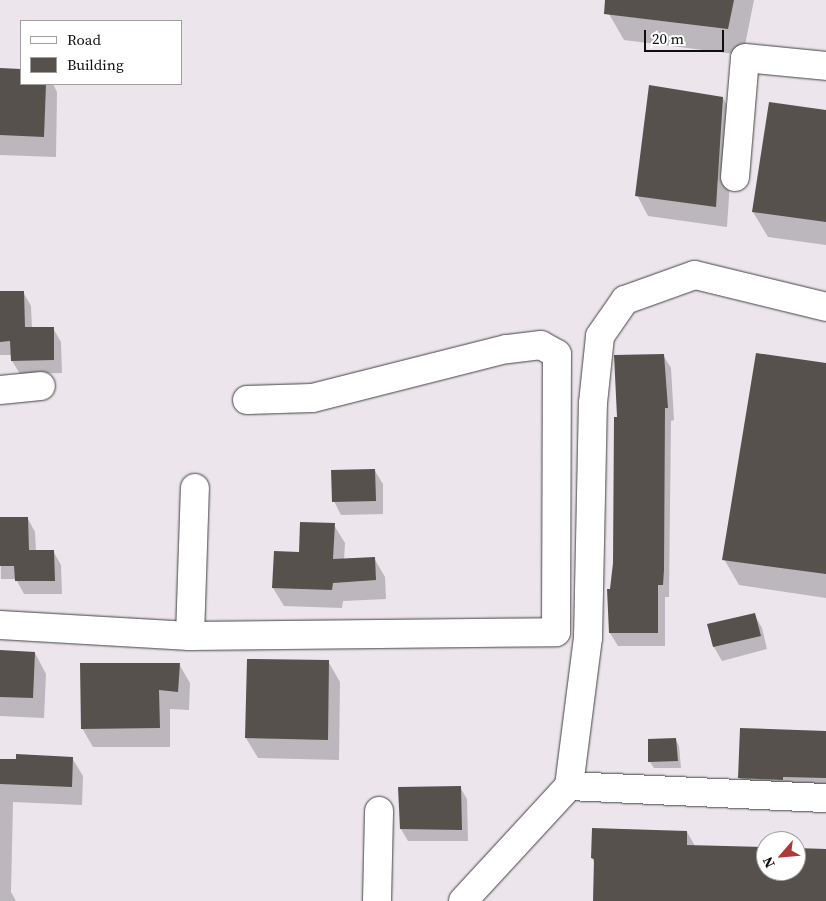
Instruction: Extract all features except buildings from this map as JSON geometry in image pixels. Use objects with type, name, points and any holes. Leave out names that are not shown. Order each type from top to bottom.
[{"type":"lane","points":[[735,177],[745,58],[826,66]]},
{"type":"lane","points":[[463,901],[569,786],[588,638],[593,403],[600,336],[625,300],[695,274],[826,307]]},
{"type":"lane","points":[[0,624],[190,636],[556,632],[557,354],[541,345],[506,349],[312,398],[247,400]]},
{"type":"lane","points":[[0,390],[41,386]]},
{"type":"lane","points":[[190,636],[194,488]]},
{"type":"lane","points":[[569,786],[826,798]]},
{"type":"lane","points":[[377,901],[379,812]]},
{"type":"shaded area","points":[[0,0],[826,0],[826,901],[0,901]]}]
